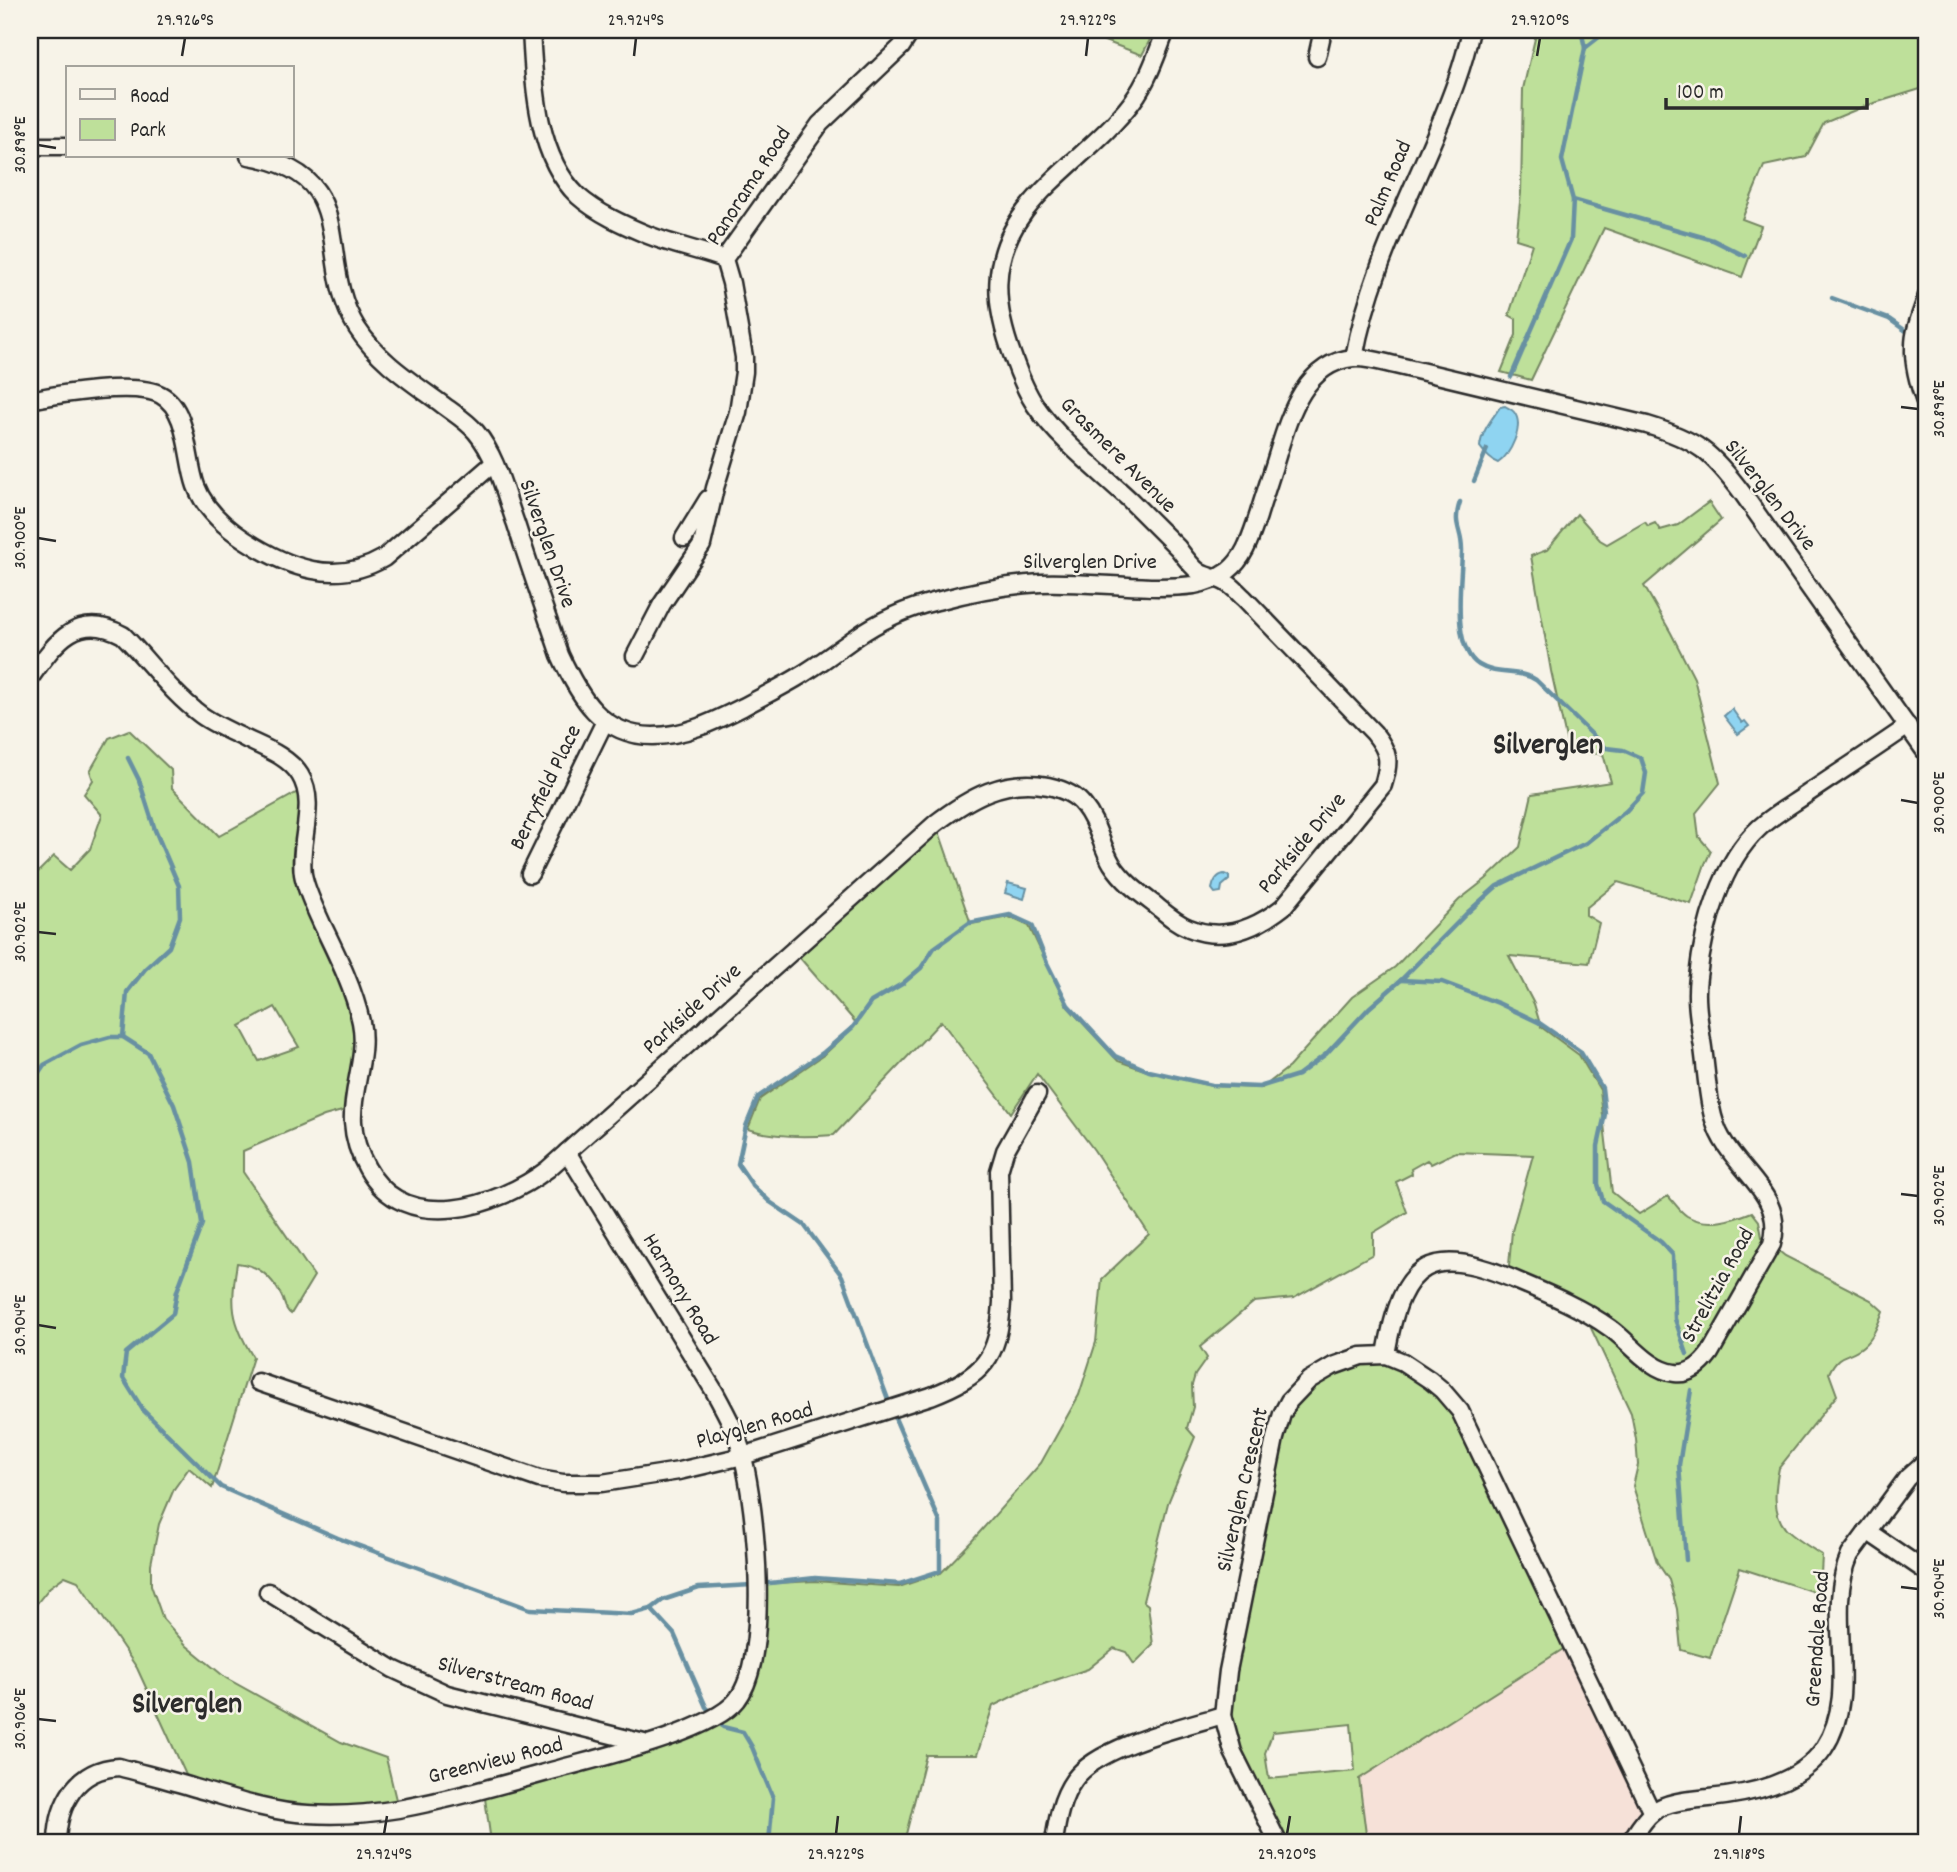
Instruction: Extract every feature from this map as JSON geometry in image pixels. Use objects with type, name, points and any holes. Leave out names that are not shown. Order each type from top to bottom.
[{"type":"street","points":[[531,30],[534,82],[548,149],[559,173],[569,186],[584,201],[601,212],[648,235],[724,259]]},
{"type":"street","name":"Panorama Road","points":[[635,656],[662,604],[702,545],[715,488],[738,412],[744,357],[724,259],[820,124],[901,47],[912,30]]},
{"type":"street","name":"Grasmere Avenue","points":[[1166,30],[1144,82],[1133,100],[1023,213],[1001,260],[998,302],[1003,329],[1023,384],[1036,406],[1064,438],[1199,571],[1213,579]]},
{"type":"street","points":[[1317,57],[1324,30]]},
{"type":"street","name":"Palm Road","points":[[1354,358],[1359,329],[1381,260],[1455,88],[1471,30]]},
{"type":"street","points":[[30,146],[66,146]]},
{"type":"street","name":"Silverglen Drive","points":[[256,158],[286,167],[315,188],[327,211],[342,293],[358,328],[381,358],[477,433],[494,463],[560,655],[583,699],[605,721],[625,732],[654,736],[695,729],[788,683],[880,623],[939,600],[1029,584],[1172,586],[1194,585],[1213,579],[1235,564],[1245,550],[1283,436],[1300,397],[1315,376],[1326,367],[1354,358],[1397,365],[1647,425],[1675,433],[1700,446],[1738,487],[1927,754]]},
{"type":"street","points":[[1927,296],[1917,325],[1914,346],[1915,361],[1927,407]]},
{"type":"street","points":[[30,400],[111,389],[146,390],[159,394],[170,401],[181,421],[196,486],[212,512],[234,533],[258,548],[287,564],[320,572],[349,571],[373,565],[494,463]]},
{"type":"street","name":"Panorama Road","points":[[684,538],[715,488]]},
{"type":"street","name":"Parkside Drive","points":[[30,678],[61,640],[76,628],[86,626],[113,630],[122,635],[177,694],[200,714],[287,761],[300,775],[308,803],[302,859],[305,883],[352,995],[362,1029],[363,1046],[353,1108],[359,1154],[371,1177],[387,1194],[423,1208],[450,1209],[499,1198],[530,1183],[936,823],[971,799],[993,789],[1034,783],[1071,794],[1090,814],[1105,850],[1121,876],[1134,890],[1188,927],[1205,933],[1232,932],[1258,924],[1283,907],[1382,785],[1389,764],[1387,753],[1374,733],[1244,598],[1228,583],[1213,579]]},
{"type":"street","name":"Berryfield Place","points":[[530,874],[605,721]]},
{"type":"street","name":"Strelitzia Road","points":[[1386,1355],[1399,1304],[1411,1280],[1430,1265],[1446,1261],[1480,1266],[1572,1305],[1614,1331],[1664,1370],[1681,1373],[1702,1363],[1772,1244],[1776,1231],[1772,1207],[1721,1138],[1713,1115],[1697,1005],[1697,979],[1702,947],[1716,900],[1728,867],[1759,828],[1908,726]]},
{"type":"street","name":"Playglen Road","points":[[257,1382],[539,1479],[581,1484],[679,1471],[743,1456],[878,1414],[959,1385],[976,1373],[995,1347],[1002,1302],[999,1171],[1005,1151],[1037,1094]]},
{"type":"street","name":"Harmony Road","points":[[567,1152],[713,1389],[734,1430],[743,1456]]},
{"type":"street","points":[[1386,1355],[1403,1362],[1430,1380],[1448,1396],[1465,1419],[1653,1812],[1630,1842]]},
{"type":"street","name":"Silverglen Crescent","points":[[1223,1715],[1243,1591],[1275,1438],[1285,1407],[1309,1380],[1333,1366],[1362,1356],[1386,1355]]},
{"type":"street","name":"Greenview Road","points":[[57,1842],[61,1813],[74,1788],[91,1774],[109,1768],[119,1767],[276,1810],[307,1814],[353,1814],[398,1809],[507,1784],[686,1731],[724,1712],[741,1695],[752,1671],[757,1639],[757,1569],[751,1497],[743,1456]]},
{"type":"street","name":"Greendale Road","points":[[1653,1812],[1666,1805],[1771,1785],[1798,1773],[1814,1761],[1825,1746],[1839,1709],[1841,1580],[1850,1555],[1907,1478],[1927,1461]]},
{"type":"street","points":[[1867,1531],[1927,1572]]},
{"type":"street","name":"Silverstream Road","points":[[268,1592],[393,1668],[447,1694],[647,1743]]},
{"type":"street","points":[[1054,1842],[1065,1796],[1074,1779],[1086,1767],[1111,1752],[1223,1715],[1233,1752],[1278,1842]]},
{"type":"shaded area","points":[[1571,1644],[1648,1804],[1630,1842],[1367,1842],[1359,1779]]},
{"type":"green space","points":[[1075,30],[1149,30],[1154,32],[1142,55]]},
{"type":"green space","points":[[1537,30],[1927,30],[1927,87],[1865,106],[1824,123],[1806,157],[1764,166],[1742,219],[1761,226],[1742,277],[1604,228],[1531,380],[1501,372],[1516,335],[1516,319],[1509,315],[1532,244],[1516,239],[1521,193],[1523,89]]},
{"type":"green space","points":[[1709,502],[1721,520],[1644,586],[1694,678],[1720,783],[1696,813],[1699,837],[1711,851],[1691,904],[1618,882],[1586,908],[1586,915],[1599,923],[1589,963],[1509,956],[1534,1004],[1541,1027],[1579,1055],[1600,1090],[1612,1192],[1639,1214],[1668,1196],[1684,1214],[1703,1222],[1728,1220],[1752,1212],[1759,1221],[1762,1237],[1785,1256],[1871,1300],[1883,1311],[1867,1342],[1833,1366],[1829,1373],[1837,1395],[1779,1468],[1776,1492],[1778,1515],[1788,1531],[1822,1555],[1820,1594],[1740,1568],[1710,1658],[1681,1650],[1677,1609],[1669,1580],[1657,1562],[1633,1486],[1638,1465],[1631,1413],[1583,1311],[1508,1277],[1512,1231],[1533,1155],[1456,1152],[1431,1164],[1427,1160],[1411,1169],[1412,1174],[1396,1182],[1407,1212],[1373,1233],[1373,1254],[1294,1298],[1254,1302],[1200,1347],[1207,1358],[1195,1375],[1192,1385],[1193,1407],[1187,1428],[1195,1437],[1168,1503],[1143,1601],[1148,1605],[1153,1645],[1134,1664],[1126,1652],[1114,1648],[1088,1669],[1026,1690],[993,1706],[977,1755],[926,1755],[904,1842],[491,1842],[484,1791],[556,1772],[737,1704],[758,1584],[815,1581],[899,1587],[941,1573],[1041,1463],[1079,1395],[1096,1342],[1102,1279],[1149,1234],[1094,1150],[1037,1074],[1011,1113],[941,1021],[834,1135],[790,1136],[748,1129],[760,1099],[825,1054],[857,1024],[794,951],[936,823],[971,924],[1009,917],[1029,926],[1067,1006],[1118,1061],[1150,1072],[1212,1086],[1262,1088],[1289,1067],[1352,997],[1395,967],[1459,900],[1520,847],[1532,794],[1611,782],[1603,754],[1569,752],[1551,671],[1531,556],[1547,550],[1577,514],[1600,540],[1607,544],[1645,522],[1648,526],[1655,523],[1660,530],[1678,525]]},
{"type":"green space","points":[[129,730],[171,770],[172,788],[219,836],[305,788],[301,858],[360,1019],[353,1108],[324,1116],[243,1151],[243,1172],[314,1276],[291,1314],[268,1277],[258,1269],[237,1263],[233,1290],[234,1312],[240,1333],[253,1357],[212,1488],[189,1468],[174,1489],[159,1524],[151,1564],[151,1585],[163,1619],[187,1646],[226,1678],[341,1742],[386,1758],[398,1808],[293,1812],[191,1786],[137,1668],[78,1581],[65,1576],[50,1587],[30,1612],[30,880],[54,856],[70,870],[90,849],[102,815],[84,794],[93,780],[90,771],[109,738]],"holes":[[[275,1007],[299,1047],[259,1061],[240,1026]]]},
{"type":"green space","points":[[1370,1354],[1442,1389],[1571,1644],[1359,1779],[1367,1842],[1278,1842],[1243,1776],[1223,1700],[1289,1400]],"holes":[[[1351,1724],[1355,1771],[1269,1779],[1265,1753],[1273,1732]]]},
{"type":"water","points":[[1505,406],[1513,411],[1518,425],[1515,440],[1498,463],[1480,447],[1487,426],[1500,407]]},
{"type":"water","points":[[1732,709],[1742,723],[1745,721],[1749,726],[1738,734],[1724,716]]},
{"type":"water","points":[[1224,874],[1229,876],[1229,880],[1222,886],[1221,892],[1215,893],[1212,889],[1214,881]]},
{"type":"water","points":[[1008,883],[1027,888],[1024,899],[1005,893]]},
{"type":"waterway","points":[[1581,30],[1585,48]]},
{"type":"waterway","points":[[1511,377],[1571,239],[1573,200],[1562,160],[1585,48],[1608,30]]},
{"type":"waterway","points":[[1573,200],[1713,240],[1745,256]]},
{"type":"waterway","points":[[1832,298],[1889,319],[1906,331]]},
{"type":"waterway","points":[[1923,340],[1927,342]]},
{"type":"waterway","points":[[1474,481],[1487,449]]},
{"type":"waterway","points":[[761,1584],[815,1578],[900,1584],[940,1571],[940,1522],[895,1418],[842,1276],[804,1225],[770,1202],[753,1186],[738,1164],[746,1126],[758,1097],[824,1052],[853,1027],[871,1002],[902,984],[921,968],[934,948],[969,923],[1010,915],[1032,925],[1068,1005],[1115,1056],[1149,1071],[1212,1085],[1259,1087],[1298,1075],[1326,1054],[1369,1008],[1497,886],[1586,843],[1626,811],[1643,793],[1646,773],[1641,758],[1623,750],[1606,748],[1536,680],[1486,668],[1470,656],[1461,628],[1462,543],[1457,522],[1460,502]]},
{"type":"waterway","points":[[123,1037],[127,992],[145,969],[169,947],[180,917],[179,886],[128,758]]},
{"type":"waterway","points":[[1401,980],[1442,982],[1498,1003],[1538,1022],[1580,1051],[1602,1088],[1605,1114],[1598,1146],[1598,1184],[1603,1201],[1661,1242],[1673,1255],[1675,1319],[1687,1354]]},
{"type":"waterway","points":[[30,1085],[44,1065],[81,1045],[110,1037],[123,1037],[148,1053],[174,1105],[193,1162],[202,1224],[177,1291],[173,1314],[126,1353],[123,1378],[143,1410],[221,1487],[338,1538],[530,1609],[632,1614],[651,1609],[663,1600],[699,1588],[752,1585]]},
{"type":"waterway","points":[[1686,1560],[1679,1465],[1691,1390]]},
{"type":"waterway","points":[[651,1609],[674,1634],[706,1707],[712,1713]]},
{"type":"waterway","points":[[718,1720],[723,1727],[743,1732],[752,1747],[773,1798],[769,1842]]},
{"type":"district","name":"Silverglen","points":[[1548,747]]},
{"type":"district","name":"Silverglen","points":[[187,1706]]}]
